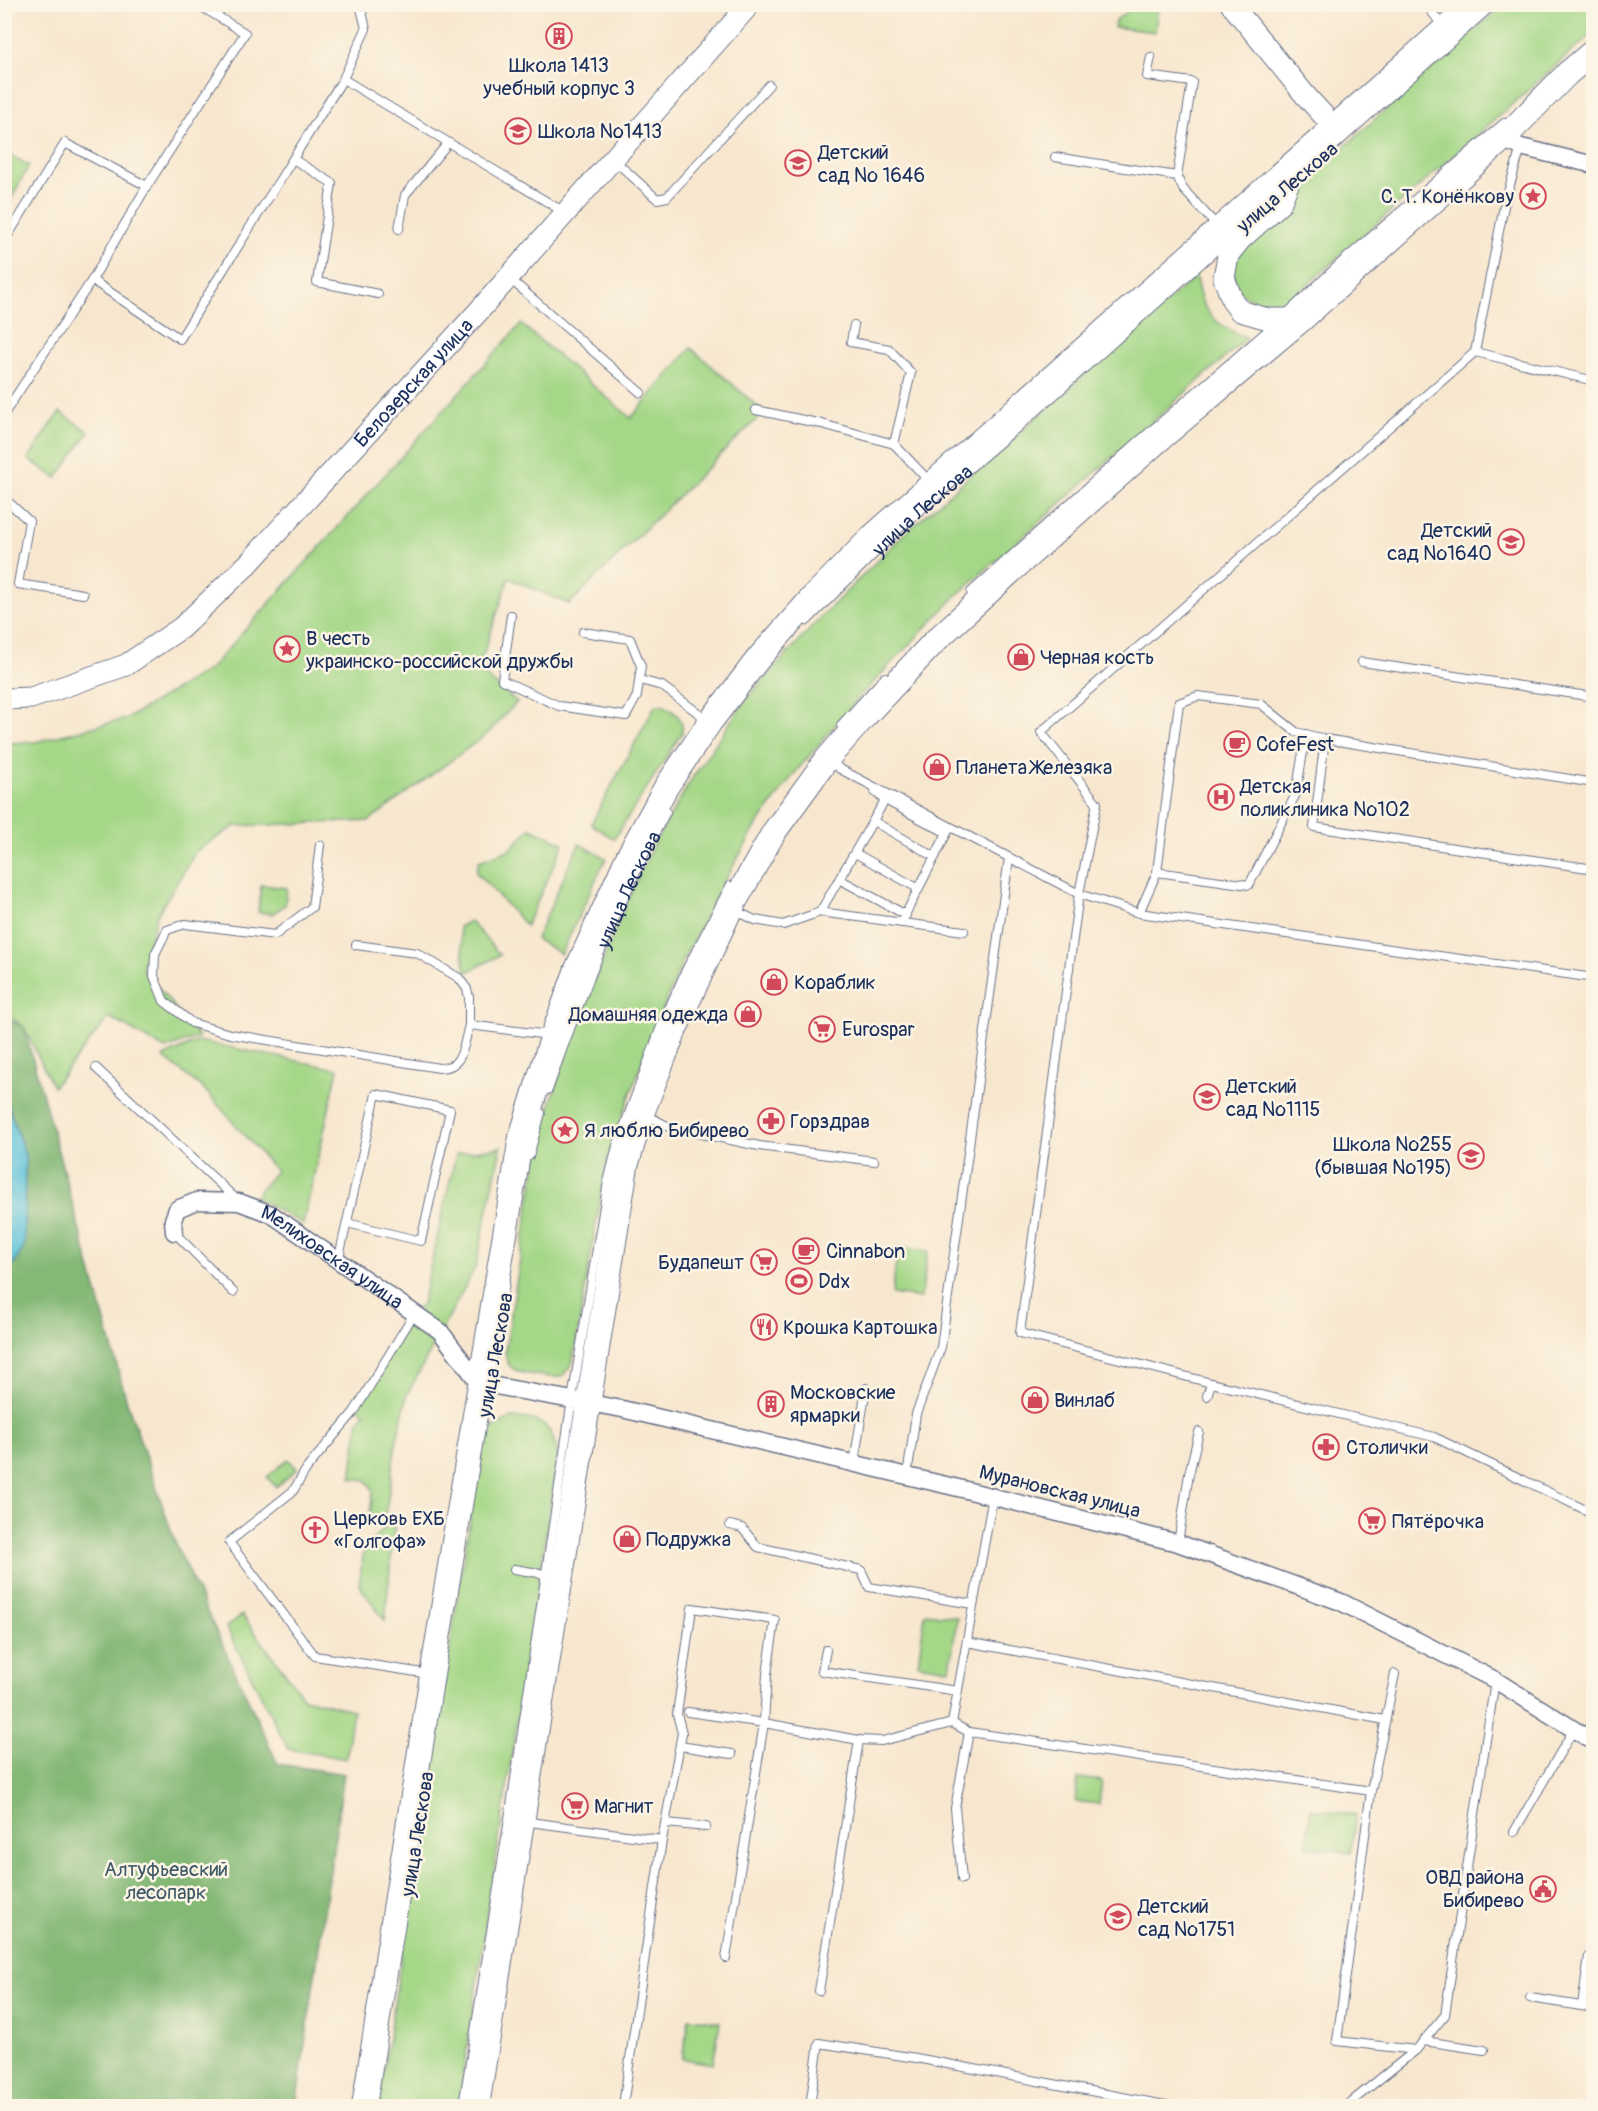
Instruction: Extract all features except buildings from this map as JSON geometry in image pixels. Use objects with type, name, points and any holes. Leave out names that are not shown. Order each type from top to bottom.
[{"type":"main road","name":"улица Лескова","points":[[364,2106],[432,1675],[487,1380],[521,1137],[553,1035],[577,969],[627,857],[666,787],[715,723],[758,659],[813,597],[872,537],[1473,4]]},
{"type":"main road","points":[[477,2106],[523,1821],[553,1575],[579,1401],[624,1176],[642,1113],[675,1029],[731,908],[774,832],[827,759],[936,641],[1291,319],[1513,142],[1568,73],[1593,51]]},
{"type":"street","name":"Белозерская улица","points":[[4,699],[31,698],[126,665],[181,628],[249,563],[508,277],[750,4]]},
{"type":"street","points":[[1231,4],[1334,127]]},
{"type":"street","points":[[1513,142],[1593,165]]},
{"type":"street","points":[[1291,319],[1268,319],[1240,311],[1233,302],[1224,278],[1228,255],[1241,239],[1280,204],[1299,157]]},
{"type":"street","name":"Мелиховская улица","points":[[174,1232],[173,1220],[177,1209],[186,1204],[209,1200],[239,1202],[271,1214],[440,1330],[487,1380]]},
{"type":"street","name":"Мурановская улица","points":[[487,1380],[854,1463],[1178,1543],[1341,1602],[1495,1680],[1593,1742]]},
{"type":"lane","points":[[4,414],[92,280],[147,186],[245,33],[197,4]]},
{"type":"lane","points":[[92,280],[180,339],[343,79],[366,29],[360,4]]},
{"type":"lane","points":[[1426,4],[1445,30]]},
{"type":"lane","name":"улица Лескова","points":[[802,627],[902,526],[1038,410],[1171,289],[1494,4]]},
{"type":"lane","points":[[1151,57],[1147,76],[1192,82],[1177,176],[1183,189],[1219,228]]},
{"type":"lane","points":[[967,596],[1138,441],[1291,319],[1344,260],[1486,136],[1568,73]]},
{"type":"lane","points":[[343,79],[565,213]]},
{"type":"lane","points":[[613,159],[657,199],[667,197],[769,85]]},
{"type":"lane","points":[[1513,142],[1504,206],[1475,352],[1041,732],[1097,803],[1079,894],[1020,1333],[1211,1383],[1434,1437],[1593,1514]]},
{"type":"lane","points":[[4,242],[65,143],[147,186]]},
{"type":"lane","points":[[399,229],[405,195],[448,143]]},
{"type":"lane","points":[[1054,157],[1177,176]]},
{"type":"lane","points":[[293,159],[332,183],[317,282],[378,294]]},
{"type":"lane","points":[[508,277],[641,393]]},
{"type":"lane","points":[[854,325],[851,342],[889,349],[911,373],[894,444]]},
{"type":"lane","points":[[1475,352],[1593,381]]},
{"type":"lane","points":[[756,410],[822,424],[894,444],[931,483]]},
{"type":"lane","points":[[4,498],[29,521],[18,584],[83,594]]},
{"type":"lane","points":[[511,615],[502,680],[559,706],[626,716],[637,696],[641,666],[630,639],[584,632]]},
{"type":"lane","points":[[1362,662],[1593,697]]},
{"type":"lane","points":[[833,735],[895,666]]},
{"type":"lane","name":"улица Лескова","points":[[715,723],[757,677]]},
{"type":"lane","points":[[640,680],[662,686],[715,723]]},
{"type":"lane","points":[[1139,913],[1157,872],[1179,703],[1198,696],[1261,704],[1296,732],[1325,739],[1593,783]]},
{"type":"lane","points":[[1157,872],[1250,885],[1296,794],[1306,734]]},
{"type":"lane","points":[[1325,739],[1314,827],[1593,869]]},
{"type":"lane","points":[[827,759],[840,769],[1079,894],[1139,913],[1593,978]]},
{"type":"lane","points":[[864,781],[885,800],[947,833],[901,923]]},
{"type":"lane","points":[[820,912],[841,880],[885,800]]},
{"type":"lane","name":"улица Лескова","points":[[528,1164],[543,1104],[566,1037],[638,864],[671,803]]},
{"type":"lane","points":[[873,821],[935,857]]},
{"type":"lane","points":[[320,845],[312,906],[275,935],[185,924],[167,930],[155,954],[154,976],[164,1001],[192,1023],[230,1034],[439,1068],[450,1068],[458,1062],[469,1025],[469,997],[467,989],[459,978],[417,953],[356,945]]},
{"type":"lane","points":[[855,854],[919,889]]},
{"type":"lane","points":[[907,1476],[916,1414],[941,1347],[1009,858]]},
{"type":"lane","points":[[579,1401],[605,1194],[617,1146],[658,1034],[686,970],[736,877]]},
{"type":"lane","points":[[841,880],[906,915]]},
{"type":"lane","points":[[731,908],[755,920],[783,925],[820,912],[964,931]]},
{"type":"lane","points":[[469,1025],[553,1035]]},
{"type":"lane","points":[[96,1068],[239,1202]]},
{"type":"lane","points":[[339,1259],[347,1223],[376,1094],[450,1110],[421,1241],[347,1223]]},
{"type":"lane","points":[[642,1113],[669,1127],[759,1146],[874,1161]]},
{"type":"lane","points":[[174,1232],[233,1292]]},
{"type":"lane","points":[[415,1312],[354,1412],[307,1468],[293,1491],[229,1542],[315,1656],[432,1675]]},
{"type":"lane","name":"улица Лескова","points":[[436,1711],[487,1380]]},
{"type":"lane","points":[[1207,1396],[1211,1383]]},
{"type":"lane","points":[[854,1463],[866,1388]]},
{"type":"lane","points":[[1178,1543],[1189,1474],[1199,1432]]},
{"type":"lane","points":[[952,1723],[993,1496]]},
{"type":"lane","points":[[730,1525],[742,1528],[758,1546],[861,1570],[869,1587],[973,1604]]},
{"type":"lane","points":[[463,2106],[553,1575],[514,1569]]},
{"type":"lane","points":[[624,2106],[662,1840],[682,1733],[677,1714],[692,1608],[775,1620],[767,1674],[764,1723],[726,1958]]},
{"type":"lane","points":[[967,1642],[1385,1720]]},
{"type":"lane","points":[[826,1650],[822,1671],[958,1691]]},
{"type":"lane","points":[[1395,1674],[1371,1791],[1337,2040],[1416,2050]]},
{"type":"lane","points":[[1346,2106],[1416,2050],[1446,2015],[1495,1680]]},
{"type":"lane","points":[[688,1713],[764,1723],[859,1740],[882,1741],[952,1723],[969,1732],[1371,1791]]},
{"type":"lane","points":[[1514,1832],[1575,1729]]},
{"type":"lane","points":[[962,1879],[955,1808],[969,1732]]},
{"type":"lane","points":[[819,1991],[859,1740]]},
{"type":"lane","points":[[680,1746],[732,1754]]},
{"type":"lane","points":[[523,1821],[662,1840]]},
{"type":"lane","points":[[666,1823],[706,1827]]},
{"type":"lane","name":"улица Лескова","points":[[373,2106],[411,1868]]},
{"type":"lane","points":[[1582,2006],[1589,1956]]},
{"type":"lane","points":[[1530,1998],[1593,2008]]},
{"type":"lane","points":[[1424,2041],[1484,2050]]},
{"type":"lane","points":[[810,2106],[819,2043],[916,2058],[1170,2106]]},
{"type":"green space","points":[[1135,5],[1155,5],[1158,8],[1155,32],[1114,27],[1115,21]]},
{"type":"green space","points":[[1503,5],[1593,5],[1593,33],[1290,300],[1278,305],[1267,305],[1244,296],[1236,284],[1233,271],[1240,250],[1298,188]]},
{"type":"green space","points":[[5,153],[29,165],[5,211]]},
{"type":"green space","points":[[1196,276],[1201,299],[1211,316],[1226,328],[1247,338],[957,595],[859,697],[793,775],[757,825],[686,954],[649,1042],[607,1160],[572,1365],[561,1377],[537,1375],[513,1369],[506,1359],[505,1352],[540,1137],[571,1037],[619,921],[652,847],[693,777],[746,699],[822,616],[903,535]]},
{"type":"green space","points":[[521,324],[631,418],[691,348],[764,412],[569,604],[509,578],[478,670],[517,702],[487,734],[369,821],[235,826],[196,851],[157,915],[142,968],[199,1037],[165,1049],[109,1017],[53,1087],[24,1027],[5,1013],[5,743],[35,742],[128,718],[210,669]]},
{"type":"green space","points":[[60,412],[89,432],[57,478],[28,459]]},
{"type":"green space","points":[[662,705],[678,716],[682,724],[682,733],[614,839],[591,824],[655,706]]},
{"type":"green space","points":[[531,828],[564,843],[526,926],[476,872],[479,861],[509,850]]},
{"type":"green space","points":[[579,844],[606,858],[561,954],[536,939]]},
{"type":"green space","points":[[261,885],[287,888],[285,905],[272,914],[258,912]]},
{"type":"green space","points":[[470,921],[500,955],[466,973],[459,927]]},
{"type":"green space","name":"Алтуфьевский лесопарк","points":[[4,1017],[24,1027],[127,1402],[176,1545],[278,1764],[344,1774],[296,2106],[5,2106],[4,1276],[24,1248],[25,1155],[5,1094]]},
{"type":"green space","points":[[198,1041],[338,1069],[303,1224],[254,1197],[276,1171],[204,1089],[163,1057]]},
{"type":"green space","points":[[501,1147],[476,1266],[407,1395],[396,1443],[386,1512],[369,1521],[373,1490],[366,1480],[351,1478],[359,1420],[365,1414],[357,1406],[422,1304],[456,1154]]},
{"type":"green space","points":[[898,1247],[928,1251],[921,1298],[892,1294]]},
{"type":"green space","points":[[512,1418],[531,1419],[544,1425],[552,1436],[558,1455],[458,2106],[378,2106],[482,1442],[494,1427]]},
{"type":"green space","points":[[288,1459],[297,1469],[276,1487],[267,1477]]},
{"type":"green space","points":[[395,1517],[385,1621],[359,1585],[364,1549]]},
{"type":"green space","points":[[925,1613],[957,1617],[950,1669],[918,1664]]},
{"type":"green space","points":[[242,1615],[304,1698],[353,1710],[346,1759],[288,1749],[226,1627]]},
{"type":"green space","points":[[1078,1778],[1102,1781],[1099,1804],[1075,1801]]},
{"type":"green space","points":[[1311,1809],[1356,1815],[1351,1853],[1306,1846]]},
{"type":"green space","points":[[689,2018],[720,2022],[713,2064],[682,2059]]},
{"type":"water","points":[[4,1094],[25,1155],[24,1248],[5,1276]]},
{"type":"place","name":"Школа 1413 учебный корпус 3","points":[[559,36]]},
{"type":"place","name":"Школа №1413","points":[[518,131]]},
{"type":"place","name":"Детский сад № 1646","points":[[798,163]]},
{"type":"place","name":"С. Т. Конёнкову","points":[[1533,196]]},
{"type":"place","name":"Детский сад №1640","points":[[1511,542]]},
{"type":"place","name":"В честь украинско-российской дружбы","points":[[287,649]]},
{"type":"place","name":"Черная кость","points":[[1021,657]]},
{"type":"place","name":"CofeFest","points":[[1237,744]]},
{"type":"place","name":"Планета Железяка","points":[[937,767]]},
{"type":"place","name":"Детская поликлиника №102","points":[[1221,797]]},
{"type":"place","name":"Кораблик","points":[[774,982]]},
{"type":"place","name":"Домашняя одежда","points":[[748,1014]]},
{"type":"place","name":"Eurospar","points":[[822,1029]]},
{"type":"place","name":"Детский сад №1115","points":[[1207,1097]]},
{"type":"place","name":"Горздрав","points":[[771,1121]]},
{"type":"place","name":"Я люблю Бибирево","points":[[565,1130]]},
{"type":"place","name":"Школа №255 (бывшая №195)","points":[[1471,1156]]},
{"type":"place","name":"Cinnabon","points":[[806,1251]]},
{"type":"place","name":"Будапешт","points":[[764,1262]]},
{"type":"place","name":"Ddx","points":[[799,1281]]},
{"type":"place","name":"Крошка Картошка","points":[[764,1327]]},
{"type":"place","name":"Винлаб","points":[[1035,1400]]},
{"type":"place","name":"Московские ярмарки","points":[[771,1404]]},
{"type":"place","name":"Столички","points":[[1326,1447]]},
{"type":"place","name":"Пятёрочка","points":[[1372,1521]]},
{"type":"place","name":"Церковь ЕХБ «Голгофа»","points":[[315,1530]]},
{"type":"place","name":"Подружка","points":[[627,1539]]},
{"type":"place","name":"Магнит","points":[[575,1806]]},
{"type":"place","name":"ОВД района Бибирево","points":[[1543,1889]]},
{"type":"place","name":"Детский сад №1751","points":[[1118,1917]]}]
